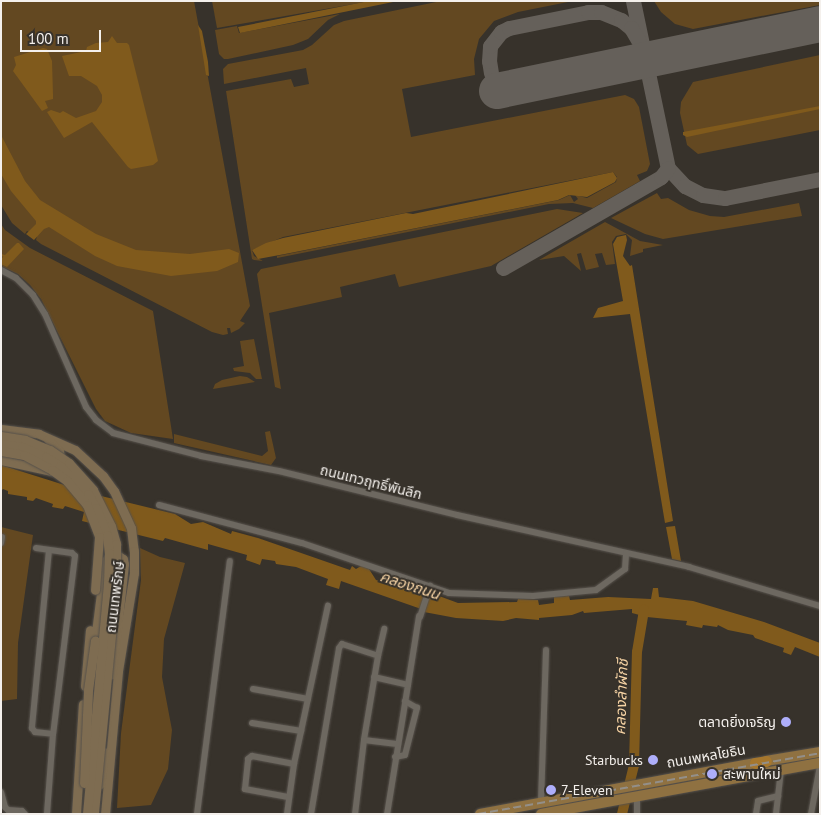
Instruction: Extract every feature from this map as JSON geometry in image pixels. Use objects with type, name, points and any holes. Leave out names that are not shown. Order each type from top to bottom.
[{"type":"main road","name":"ถนนเทพรักษ์","points":[[1,429],[39,434],[58,441],[87,461],[114,492],[131,528],[134,550],[134,573],[118,671],[105,814]]},
{"type":"main road","points":[[1,460],[46,471],[56,468],[60,460],[59,451],[50,440],[39,434]]},
{"type":"main road","name":"ถนนเทพรักษ์","points":[[1,436],[24,440],[50,450],[69,463],[93,490],[111,526],[116,544],[116,584],[91,803],[87,814]]},
{"type":"main road","name":"ถนนเทพรักษ์","points":[[1,444],[22,447],[46,457],[60,466],[88,494],[102,520],[107,535],[110,553],[91,803],[94,814]]},
{"type":"main road","name":"ถนนเทพรักษ์","points":[[1,451],[24,455],[52,470],[67,481],[87,505],[99,537],[77,782],[76,814]]},
{"type":"main road","points":[[113,554],[123,559],[122,584],[103,769],[91,803],[84,768],[88,690],[105,562],[113,554]]},
{"type":"main road","points":[[77,782],[87,735],[105,562]]},
{"type":"main road","points":[[118,671],[124,601],[122,584]]},
{"type":"main road","name":"ถนนพหลโยธิน","points":[[480,814],[505,811],[628,785],[820,752]]},
{"type":"main road","name":"ถนนพหลโยธิน","points":[[541,814],[565,812],[630,797],[820,764]]},
{"type":"street","name":"ถนนเทวฤทธิ์พันลึก","points":[[2,270],[16,278],[33,295],[45,314],[86,407],[96,420],[113,433],[202,456],[279,471],[457,516],[689,567],[820,606]]},
{"type":"street","points":[[160,505],[302,543],[449,593],[533,596],[596,590],[625,569],[626,554]]},
{"type":"street","points":[[36,548],[72,553],[75,556],[52,734],[47,814]]},
{"type":"street","points":[[49,550],[32,728],[35,732],[52,734]]},
{"type":"street","points":[[197,814],[230,561]]},
{"type":"street","points":[[386,814],[394,757],[420,615],[430,586]]},
{"type":"street","points":[[286,814],[294,764],[328,606]]},
{"type":"street","points":[[355,814],[364,740],[384,630]]},
{"type":"street","points":[[311,814],[339,648],[341,645],[346,644],[378,656]]},
{"type":"street","points":[[541,802],[546,650]]},
{"type":"street","points":[[374,677],[408,685]]},
{"type":"street","points":[[253,689],[308,699]]},
{"type":"street","points":[[394,757],[405,755],[417,708],[405,701]]},
{"type":"street","points":[[252,723],[301,731]]},
{"type":"street","points":[[364,740],[397,744]]},
{"type":"street","points":[[288,797],[246,791],[244,788],[248,759],[252,756],[294,764]]},
{"type":"street","points":[[811,814],[820,764]]},
{"type":"street","points":[[776,814],[781,770]]},
{"type":"street","points":[[1,792],[5,807],[8,810],[22,811],[25,814]]},
{"type":"street","points":[[756,814],[760,800],[778,796]]},
{"type":"street","points":[[630,797],[637,814]]},
{"type":"shaded area","points":[[1,1],[194,1],[250,306],[240,321],[245,323],[239,329],[231,333],[230,328],[227,328],[228,334],[223,335],[212,332],[41,244],[36,240],[37,236],[27,231],[25,234],[12,223],[1,205]]},
{"type":"shaded area","points":[[212,1],[371,1],[217,28]]},
{"type":"shaded area","points":[[369,1],[398,1],[240,33],[238,27]]},
{"type":"shaded area","points":[[441,1],[573,1],[518,12],[494,21],[479,39],[474,59],[475,75],[402,89],[411,137],[625,95],[634,99],[639,107],[650,164],[647,171],[637,175],[640,181],[593,208],[573,203],[549,204],[277,258],[277,256],[559,200],[570,195],[574,202],[578,199],[575,195],[587,198],[616,182],[617,177],[613,172],[283,237],[252,250],[254,256],[263,261],[252,259],[226,91],[291,79],[294,87],[309,84],[306,68],[224,84],[223,69],[228,64],[303,50],[312,45],[334,25],[344,21]]},
{"type":"shaded area","points":[[654,1],[820,1],[820,5],[693,29],[675,24],[661,12]]},
{"type":"shaded area","points":[[340,14],[328,20],[308,39],[293,45],[228,59],[224,59],[219,54],[215,30],[237,26],[239,33]]},
{"type":"shaded area","points":[[198,25],[202,31],[209,76],[206,75]]},
{"type":"shaded area","points":[[112,36],[117,43],[127,43],[129,45],[158,161],[153,165],[131,169],[128,167],[92,122],[64,138],[47,112],[51,110],[60,113],[63,111],[76,118],[96,111],[102,102],[102,95],[97,86],[81,76],[69,76],[62,56],[86,51],[87,47],[96,43],[108,42]]},
{"type":"shaded area","points":[[43,48],[47,49],[52,61],[53,99],[45,101],[48,108],[42,111],[13,71],[16,65],[14,57]]},
{"type":"shaded area","points":[[820,55],[820,130],[698,154],[687,145],[680,113],[681,102],[693,82]]},
{"type":"shaded area","points":[[820,106],[820,109],[687,137],[683,135],[683,132]]},
{"type":"shaded area","points":[[1,135],[25,181],[40,200],[96,234],[136,250],[190,254],[229,249],[239,253],[238,262],[217,271],[171,276],[117,266],[95,256],[49,227],[44,229],[34,240],[26,234],[36,224],[36,221],[11,191],[1,174]]},
{"type":"shaded area","points":[[613,172],[617,178],[615,182],[587,197],[569,195],[558,200],[258,259],[252,250],[283,238],[406,213],[413,214]]},
{"type":"shaded area","points":[[657,193],[661,199],[668,198],[689,210],[710,216],[724,217],[799,203],[802,216],[663,239],[645,234],[611,218]]},
{"type":"shaded area","points":[[557,209],[583,213],[491,266],[399,287],[395,274],[340,287],[342,297],[269,313],[281,389],[275,387],[257,274],[261,269]]},
{"type":"shaded area","points":[[605,222],[640,241],[663,245],[643,249],[643,252],[630,256],[632,240],[626,234],[616,236],[612,242],[615,264],[606,265],[602,253],[595,254],[599,267],[586,270],[581,253],[577,254],[581,271],[564,256],[539,260]]},
{"type":"shaded area","points":[[1,224],[5,230],[30,248],[153,311],[173,439],[131,433],[105,421],[96,409],[41,299],[18,274],[1,266]]},
{"type":"shaded area","points":[[626,235],[627,240],[623,256],[630,266],[632,265],[673,521],[665,523],[630,314],[593,318],[598,308],[623,301],[613,244],[617,237]]},
{"type":"shaded area","points":[[17,243],[24,249],[7,267],[1,264],[1,259]]},
{"type":"shaded area","points":[[254,339],[262,379],[256,379],[250,373],[234,371],[233,368],[244,366],[240,341]]},
{"type":"shaded area","points":[[240,376],[247,377],[255,382],[213,389],[215,384],[222,380]]},
{"type":"shaded area","points":[[270,431],[276,458],[271,465],[174,443],[174,434],[262,456],[268,451],[265,432]]},
{"type":"shaded area","points":[[1,465],[93,494],[175,514],[191,524],[203,522],[231,534],[232,531],[258,538],[350,570],[352,566],[356,569],[361,566],[369,569],[376,580],[383,582],[385,576],[458,603],[517,602],[518,599],[538,600],[539,605],[554,603],[554,597],[569,596],[570,600],[608,597],[651,599],[653,588],[658,588],[659,597],[693,601],[764,622],[820,643],[820,657],[795,647],[791,655],[783,652],[784,648],[755,638],[753,635],[728,630],[718,625],[717,627],[703,625],[702,628],[686,625],[687,621],[647,617],[632,613],[632,609],[584,613],[583,611],[572,615],[539,618],[539,620],[516,618],[503,621],[456,618],[424,612],[424,610],[341,581],[339,589],[326,585],[328,579],[296,567],[276,564],[275,561],[262,559],[260,565],[246,560],[247,555],[208,544],[208,550],[165,538],[163,541],[82,521],[84,512],[65,506],[63,509],[52,507],[53,504],[36,498],[33,501],[27,500],[27,497],[8,494],[8,491],[3,489],[1,491]]},
{"type":"shaded area","points":[[675,526],[681,561],[672,559],[666,527]]},
{"type":"shaded area","points":[[1,527],[33,535],[18,643],[17,699],[1,701]]},
{"type":"shaded area","points":[[140,548],[160,557],[185,563],[164,639],[162,677],[172,730],[168,769],[151,805],[117,808],[121,733],[141,580]]},
{"type":"waterway","points":[[1,255],[5,256]]},
{"type":"waterway","name":"คลองลำผักชี","points":[[622,814],[634,765],[637,652],[644,610]]},
{"type":"taxiway","points":[[633,1],[668,168],[685,186],[703,195],[725,198],[820,179]]},
{"type":"taxiway","points":[[491,73],[489,61],[490,46],[501,32],[509,28],[588,12],[601,12],[621,20],[631,28],[638,40]]},
{"type":"taxiway","points":[[503,268],[661,177],[668,168]]},
{"type":"runway","points":[[497,91],[820,24]]},
{"type":"railway","points":[[478,814],[820,753]]},
{"type":"place","name":"ตลาดยิ่งเจริญ","points":[[786,722]]},
{"type":"place","name":"Starbucks","points":[[653,760]]},
{"type":"place","name":"สะพานใหม่","points":[[712,774]]},
{"type":"place","name":"7-Eleven","points":[[551,790]]},
{"type":"water label","name":"คลองถนน","points":[[410,585]]}]
